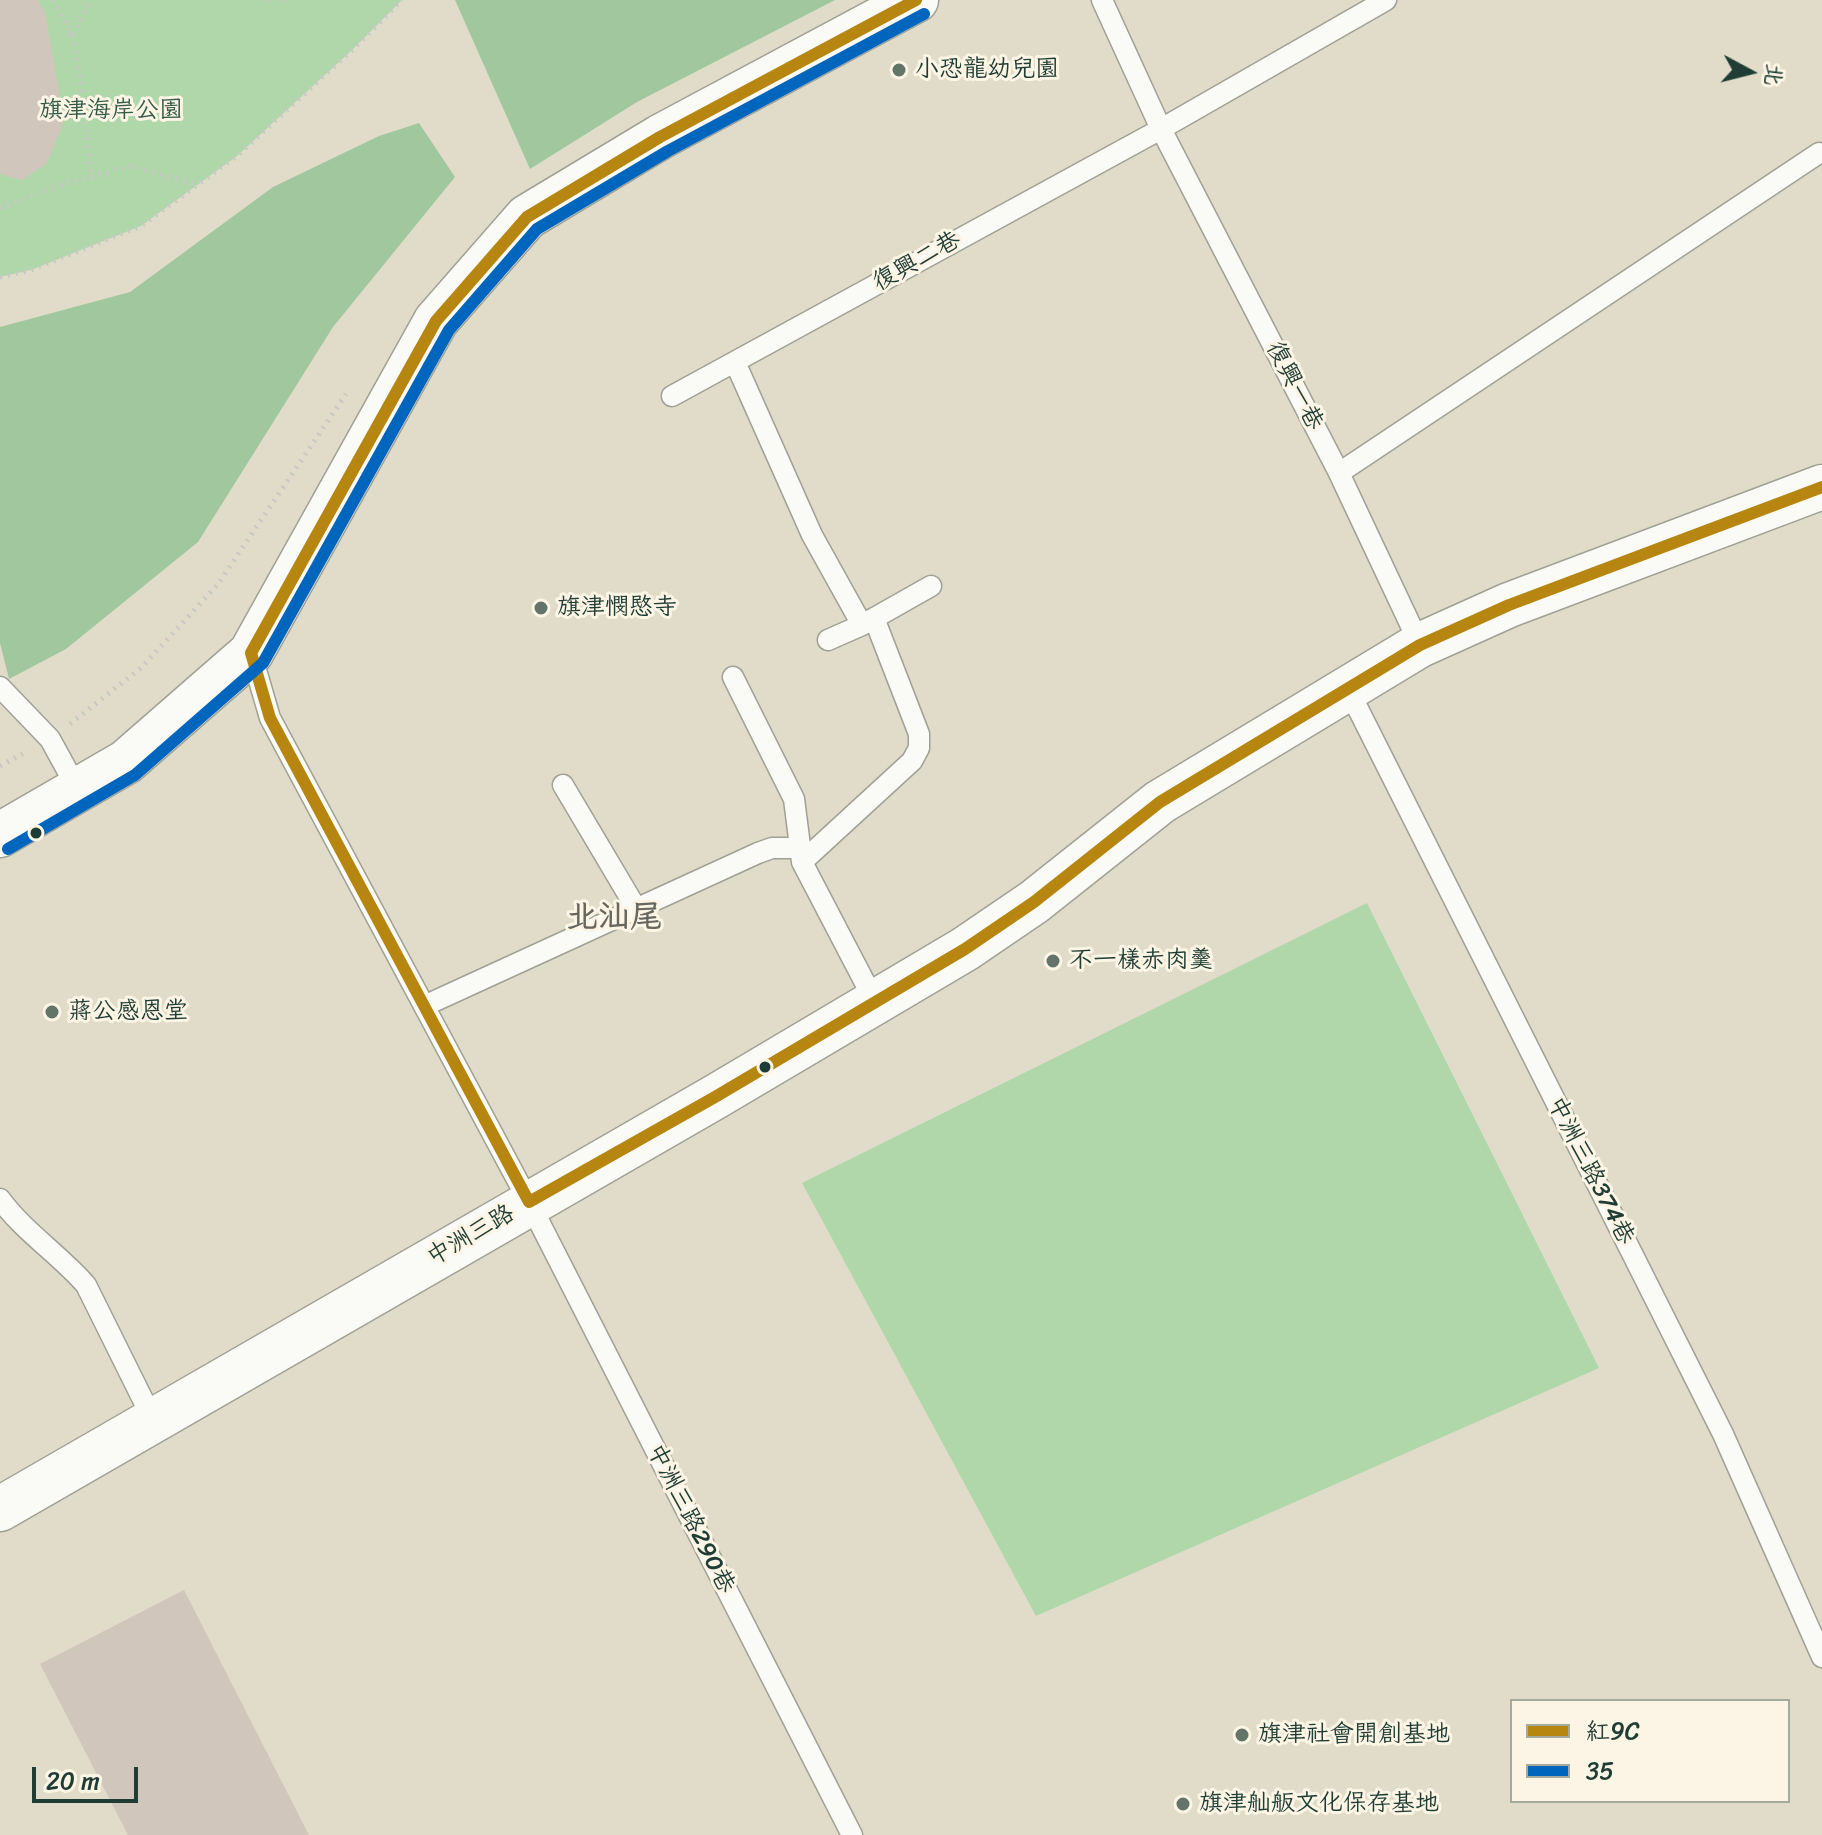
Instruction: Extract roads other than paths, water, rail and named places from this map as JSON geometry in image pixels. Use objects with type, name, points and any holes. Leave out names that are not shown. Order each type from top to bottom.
[{"type":"street","points":[[0,835],[126,762],[251,653],[436,321],[527,217],[660,137],[916,0]]},
{"type":"street","name":"中洲三路","points":[[0,1509],[965,949],[1034,902],[1160,802],[1420,645],[1509,605],[1822,487]]},
{"type":"lane","name":"復興一巷","points":[[1102,0],[1161,129],[1339,473],[1420,645]]},
{"type":"lane","points":[[1161,129],[1386,0]]},
{"type":"lane","name":"復興二巷","points":[[672,396],[1161,129]]},
{"type":"lane","points":[[1339,473],[1819,153]]},
{"type":"lane","points":[[735,362],[812,535],[868,622],[919,734],[919,748],[912,761],[801,855]]},
{"type":"lane","points":[[828,640],[868,622],[931,586]]},
{"type":"lane","name":"中洲三路290巷","points":[[251,653],[270,718],[529,1202],[852,1835]]},
{"type":"lane","points":[[733,677],[794,799],[801,855],[875,1002]]},
{"type":"lane","points":[[0,687],[50,739],[78,790]]},
{"type":"lane","name":"中洲三路374巷","points":[[1348,689],[1723,1434],[1822,1657]]},
{"type":"lane","points":[[563,785],[636,908]]},
{"type":"lane","points":[[424,1006],[758,853],[772,848],[801,855]]},
{"type":"lane","points":[[0,1199],[17,1222],[70,1266],[86,1285],[153,1420]]},
{"type":"place","name":"小恐龍幼兒園","points":[[899,70]]},
{"type":"place","name":"旗津憫愍寺","points":[[541,608]]},
{"type":"place","name":"不一樣赤肉羹","points":[[1053,961]]},
{"type":"place","name":"蔣公感恩堂","points":[[52,1012]]},
{"type":"place","name":"旗津社會開創基地","points":[[1242,1735]]},
{"type":"place","name":"旗津舢舨文化保存基地","points":[[1183,1804]]},
{"type":"district","name":"北汕尾","points":[[614,919]]},
{"type":"park label","name":"旗津海岸公園","points":[[111,111]]}]
